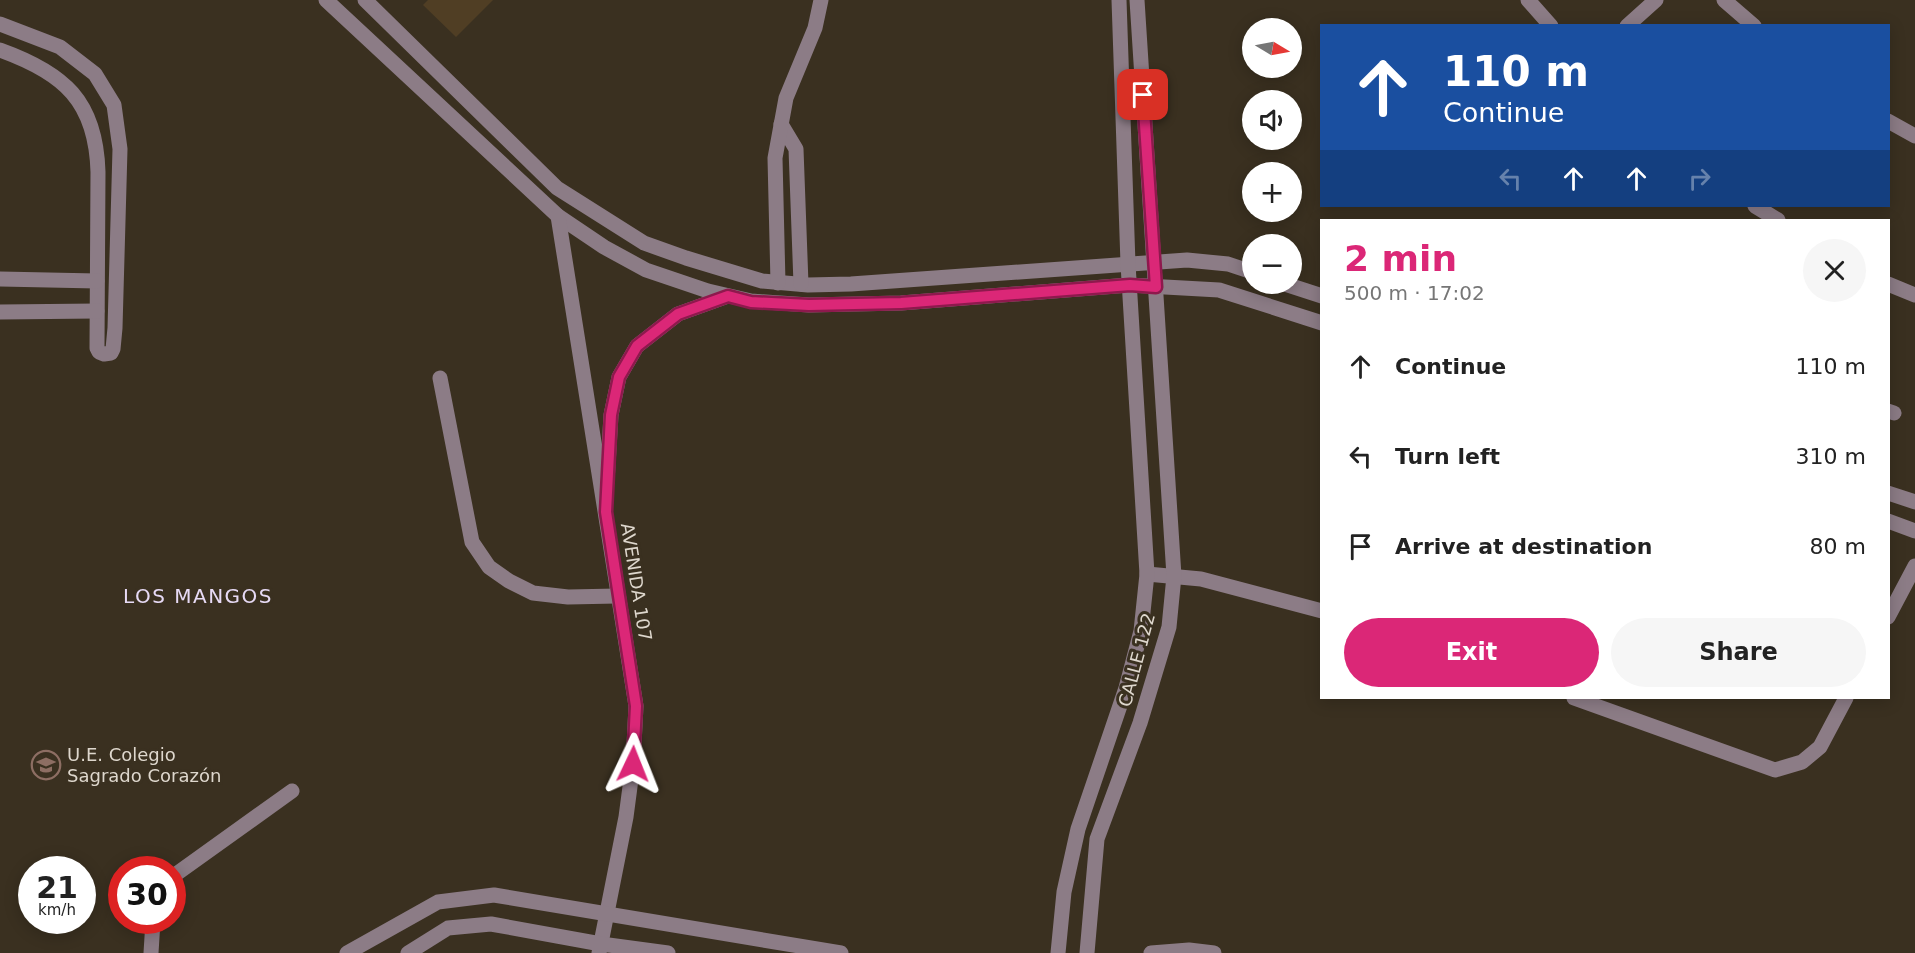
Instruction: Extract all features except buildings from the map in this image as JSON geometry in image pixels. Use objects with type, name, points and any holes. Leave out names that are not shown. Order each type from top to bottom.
[{"type":"street","points":[[326,0],[558,216],[604,247],[646,270],[751,302],[809,305],[901,303],[1130,285],[1219,290],[1320,322]]},
{"type":"street","points":[[365,0],[557,188],[644,243],[762,282],[851,284],[1187,260],[1228,264],[1242,269]]},
{"type":"street","points":[[778,283],[775,158],[786,98],[815,27],[821,0]]},
{"type":"street","name":"CALLE 122","points":[[1058,953],[1064,892],[1078,829],[1126,688],[1141,631],[1147,574],[1128,264],[1119,0]]},
{"type":"street","name":"CALLE 122","points":[[1087,953],[1096,839],[1140,723],[1169,627],[1174,576],[1137,0]]},
{"type":"street","points":[[1528,0],[1549,24]]},
{"type":"street","points":[[1629,24],[1656,0]]},
{"type":"street","points":[[1724,0],[1752,24]]},
{"type":"street","points":[[0,24],[60,47],[94,74],[114,105],[120,149],[115,328],[111,353],[99,352],[97,348],[98,161],[92,128],[77,98],[54,74],[27,60],[0,50]]},
{"type":"street","points":[[1890,122],[1915,136]]},
{"type":"street","points":[[781,124],[796,149],[801,284]]},
{"type":"street","points":[[1757,207],[1776,219]]},
{"type":"street","name":"AVENIDA 107","points":[[558,216],[636,706],[627,817],[600,948]]},
{"type":"street","points":[[0,279],[97,280]]},
{"type":"street","points":[[1890,285],[1915,295]]},
{"type":"street","points":[[1302,290],[1320,295]]},
{"type":"street","points":[[606,512],[611,415],[619,377],[637,346],[678,314],[728,296]]},
{"type":"street","points":[[0,312],[97,311]]},
{"type":"street","points":[[440,378],[472,542],[489,567],[509,581],[533,593],[568,597],[617,596]]},
{"type":"street","points":[[1890,494],[1915,502]]},
{"type":"street","points":[[1890,522],[1915,531]]},
{"type":"street","points":[[1890,613],[1915,566]]},
{"type":"street","points":[[1147,574],[1201,579],[1320,610]]},
{"type":"street","points":[[1577,699],[1775,770],[1802,762],[1820,747],[1845,699]]},
{"type":"street","points":[[186,867],[292,791]]},
{"type":"street","points":[[347,953],[438,902],[494,895],[841,953]]},
{"type":"street","points":[[408,953],[448,928],[491,924],[600,948],[668,953]]},
{"type":"street","points":[[151,953],[152,934]]},
{"type":"street","points":[[1151,953],[1189,950],[1214,953]]},
{"type":"shaded area","points":[[428,0],[493,0],[456,37],[423,5]]},
{"type":"place","name":"U.E. Colegio Sagrado Corazón","points":[[46,765]]},
{"type":"district","name":"LOS MANGOS","points":[[198,596]]},
{"type":"route","points":[[633,764],[636,706],[617,596],[606,512],[611,415],[619,377],[637,346],[678,314],[728,296],[751,302],[809,305],[901,303],[1130,285],[1156,287],[1143,95]]}]
